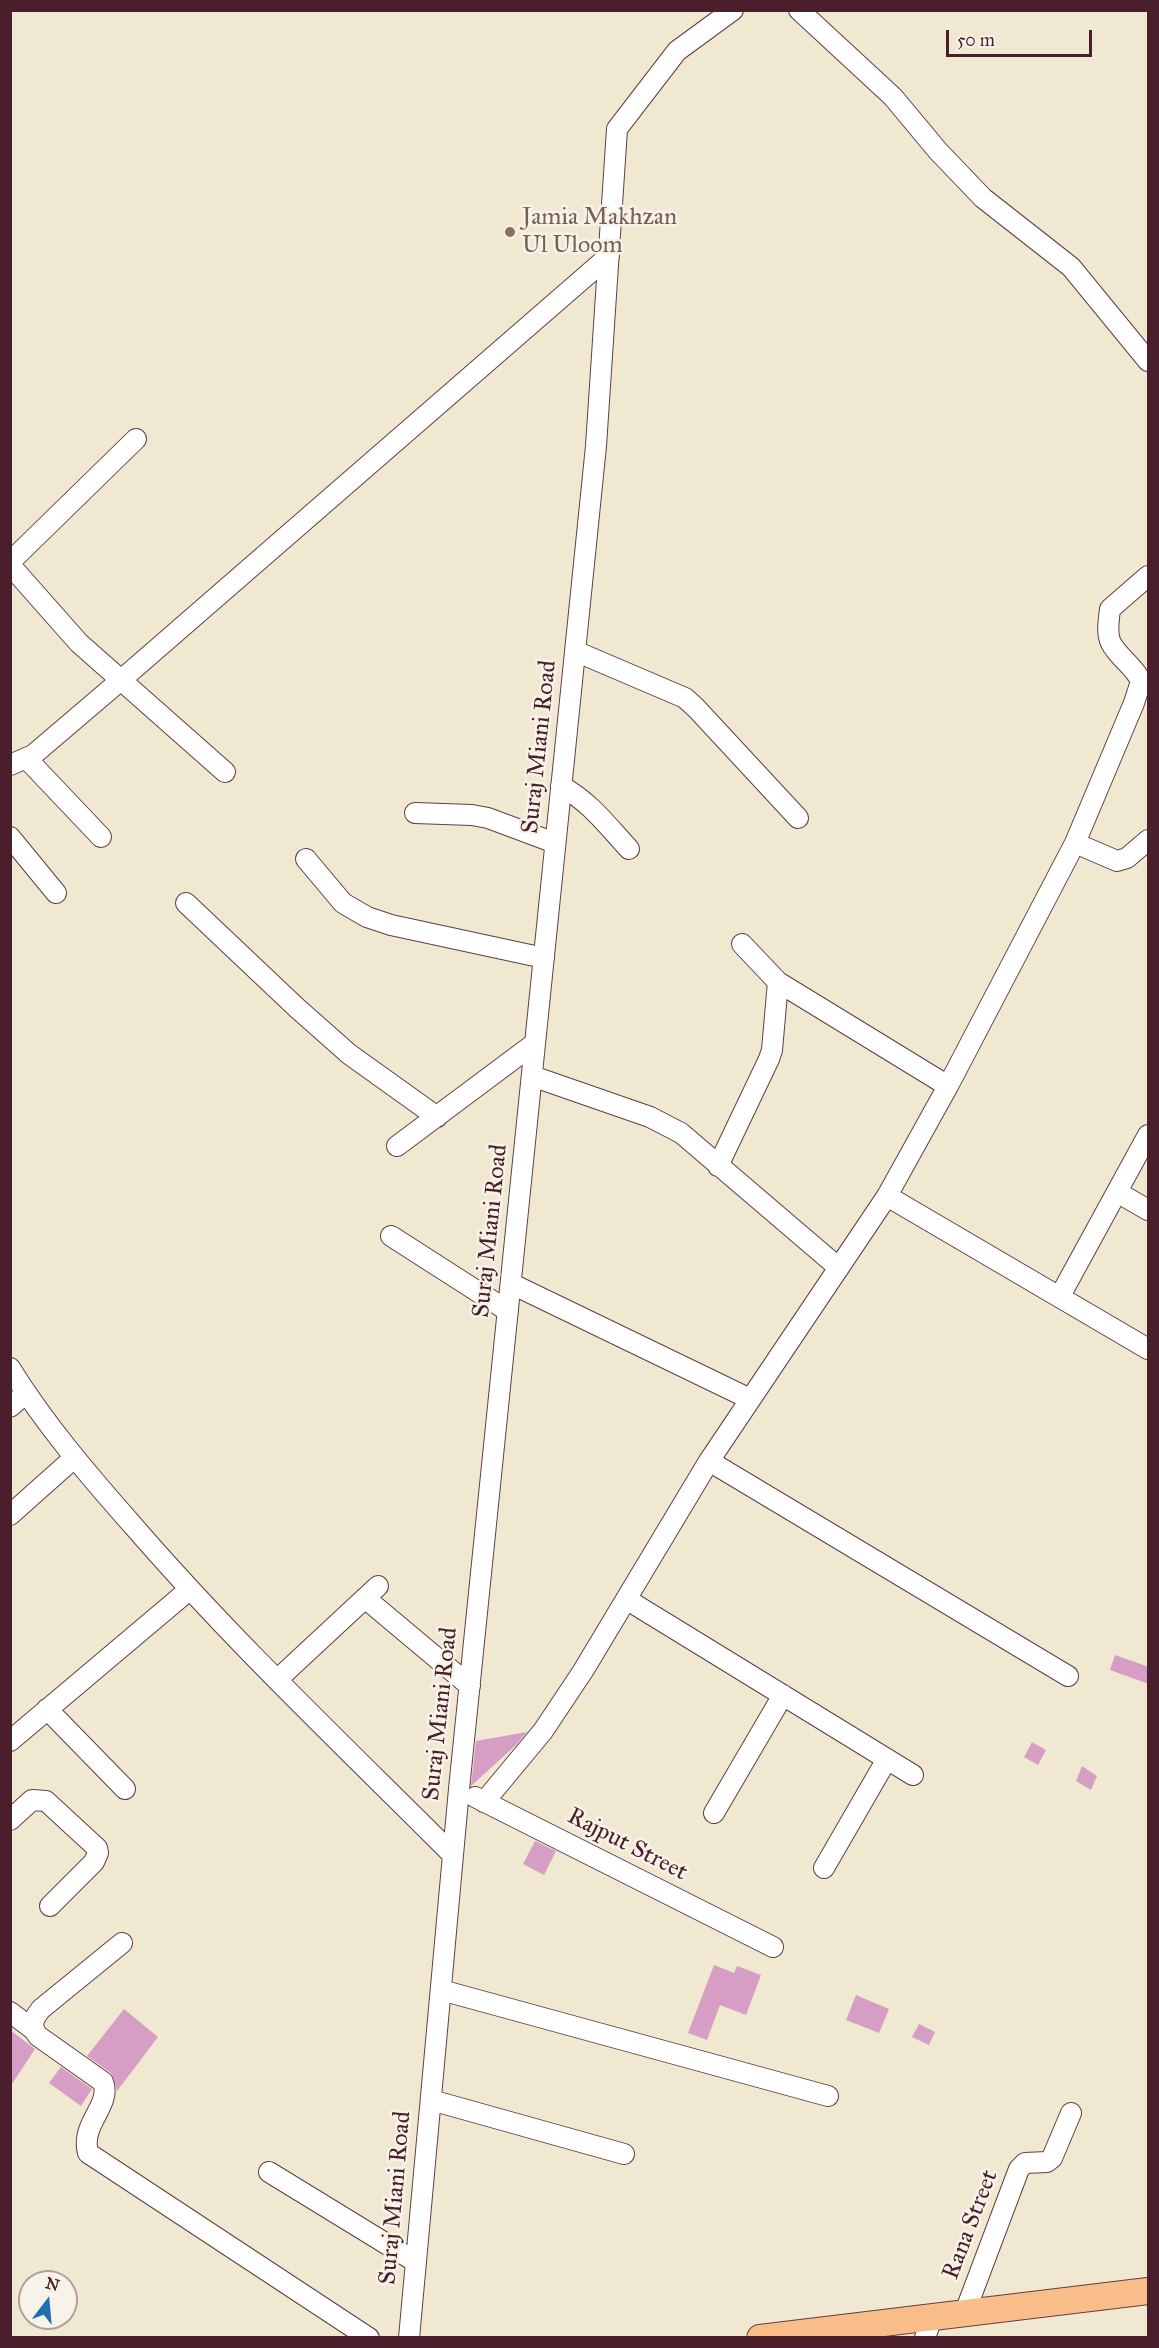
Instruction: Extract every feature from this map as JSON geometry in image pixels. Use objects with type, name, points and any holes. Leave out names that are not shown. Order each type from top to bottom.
[{"type":"main road","points":[[760,2337],[929,2328],[965,2312],[1149,2291]]},
{"type":"street","name":"Suraj Miani Road","points":[[409,2337],[459,1789],[596,446],[616,129],[677,51],[733,10]]},
{"type":"street","points":[[799,10],[893,97],[938,151],[983,198],[1071,267],[1149,361]]},
{"type":"street","points":[[101,837],[19,762],[121,680],[609,256]]},
{"type":"street","points":[[136,439],[10,563],[80,643],[225,772]]},
{"type":"street","points":[[484,1802],[543,1731],[583,1671],[709,1461],[887,1196],[948,1086],[1075,843],[1134,703],[1141,681],[1138,674],[1111,643],[1108,631],[1110,609],[1145,584]]},
{"type":"street","points":[[575,651],[685,698],[798,818]]},
{"type":"street","points":[[561,786],[586,801],[629,849]]},
{"type":"street","points":[[415,813],[472,815],[488,818],[555,843]]},
{"type":"street","points":[[10,837],[56,893]]},
{"type":"street","points":[[1075,843],[1117,861],[1127,858],[1149,840]]},
{"type":"street","points":[[306,859],[343,903],[367,917],[408,929],[544,958]]},
{"type":"street","points":[[186,903],[349,1054],[436,1117]]},
{"type":"street","points":[[742,944],[777,982],[948,1086]]},
{"type":"street","points":[[718,1166],[769,1059],[777,982]]},
{"type":"street","points":[[397,1146],[536,1043]]},
{"type":"street","points":[[532,1076],[650,1117],[681,1133],[839,1268]]},
{"type":"street","points":[[1060,1296],[1149,1135]]},
{"type":"street","points":[[1117,1192],[1149,1210]]},
{"type":"street","points":[[887,1196],[1149,1349]]},
{"type":"street","points":[[392,1236],[508,1311]]},
{"type":"street","points":[[512,1284],[750,1399]]},
{"type":"street","points":[[10,1368],[74,1458],[189,1590],[453,1855]]},
{"type":"street","points":[[10,1407],[26,1393]]},
{"type":"street","points":[[10,1515],[74,1458]]},
{"type":"street","points":[[709,1461],[1068,1676]]},
{"type":"street","points":[[10,1741],[189,1590]]},
{"type":"street","points":[[278,1679],[371,1592],[470,1686]]},
{"type":"street","points":[[626,1599],[914,1775]]},
{"type":"street","points":[[714,1813],[783,1695]]},
{"type":"street","points":[[47,1709],[125,1789]]},
{"type":"street","points":[[824,1868],[887,1759]]},
{"type":"street","name":"Rajput Street","points":[[459,1789],[773,1947]]},
{"type":"street","points":[[10,1820],[32,1800],[46,1801],[97,1848],[98,1853],[94,1862],[50,1906]]},
{"type":"street","points":[[34,2030],[34,2017],[41,2009],[122,1944]]},
{"type":"street","points":[[441,1990],[828,2096]]},
{"type":"street","points":[[10,2012],[34,2030],[38,2036],[103,2082],[105,2095],[86,2134],[88,2153],[369,2337]]},
{"type":"street","points":[[431,2100],[624,2154]]},
{"type":"street","name":"Rana Street","points":[[965,2312],[1019,2169],[1025,2163],[1047,2162],[1052,2158],[1071,2113]]},
{"type":"street","points":[[269,2172],[416,2262]]},
{"type":"building","points":[[1115,1655],[1149,1667],[1149,1684],[1110,1670]]},
{"type":"building","points":[[527,1732],[516,1745],[471,1786],[476,1741]]},
{"type":"building","points":[[1032,1742],[1046,1750],[1038,1765],[1024,1757]]},
{"type":"building","points":[[1082,1766],[1097,1776],[1091,1790],[1076,1781]]},
{"type":"building","points":[[535,1841],[556,1851],[544,1875],[523,1864]]},
{"type":"building","points":[[714,1965],[734,1973],[737,1966],[761,1975],[746,2015],[720,2005],[707,2040],[688,2033]]},
{"type":"building","points":[[856,1995],[889,2009],[879,2033],[846,2020]]},
{"type":"building","points":[[124,2009],[158,2037],[117,2091],[111,2073],[87,2056]]},
{"type":"building","points":[[919,2024],[935,2032],[929,2045],[912,2037]]},
{"type":"building","points":[[10,2030],[35,2049],[10,2087]]},
{"type":"building","points":[[61,2067],[92,2089],[81,2106],[49,2083]]},
{"type":"place","name":"Jamia Makhzan Ul Uloom","points":[[510,232]]}]
